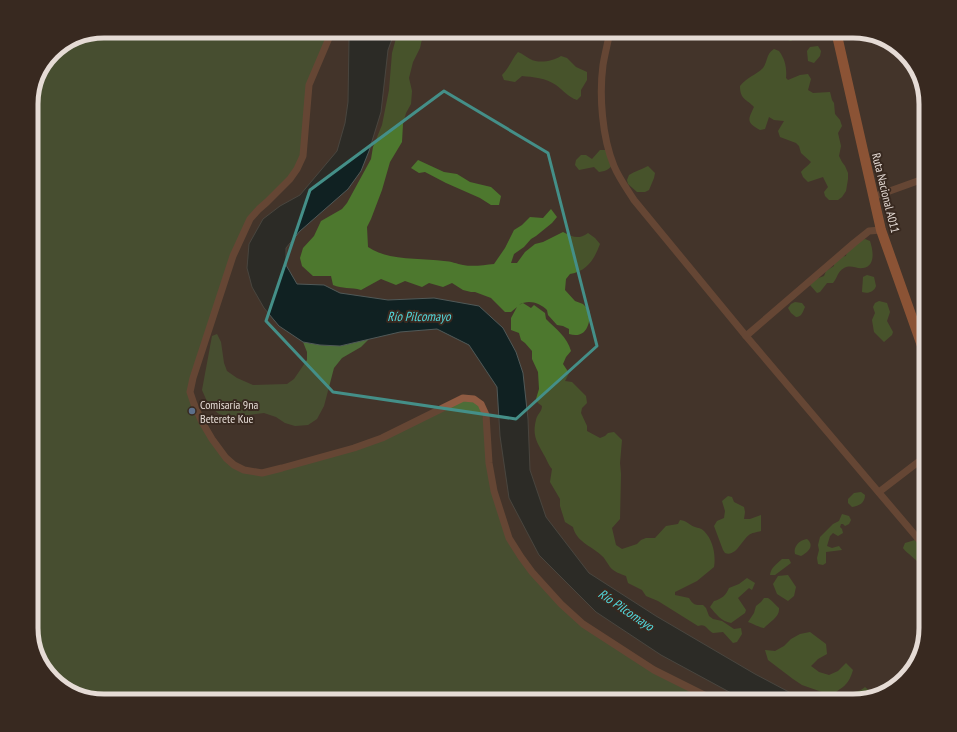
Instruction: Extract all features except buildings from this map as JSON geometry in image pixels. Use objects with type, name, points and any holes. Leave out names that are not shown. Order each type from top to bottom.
[{"type":"main road","name":"Ruta Nacional A011","points":[[838,38],[881,230],[919,337]]},
{"type":"street","points":[[329,38],[309,85],[303,156],[290,179],[250,219],[233,256],[206,334],[193,378],[190,392],[202,422],[212,440],[226,458],[234,465],[244,470],[262,473],[354,448],[382,438],[463,398],[474,399],[481,404],[486,415],[489,463],[494,491],[509,538],[532,572],[561,604],[583,624],[648,666],[702,694]]},
{"type":"street","points":[[609,38],[603,66],[602,99],[604,128],[614,165],[622,182],[634,200],[746,336],[919,540]]},
{"type":"street","points":[[873,197],[919,181]]},
{"type":"street","points":[[746,336],[869,231],[881,230]]},
{"type":"street","points":[[879,492],[919,461]]},
{"type":"highlighted area","points":[[444,91],[548,153],[597,346],[516,419],[333,392],[266,321],[310,190]]},
{"type":"green space","points":[[104,38],[329,38],[309,85],[303,156],[297,169],[259,209],[233,256],[190,392],[202,422],[234,465],[262,473],[354,448],[463,398],[481,404],[489,463],[509,538],[561,604],[612,643],[703,694],[104,694],[83,691],[57,675],[45,657],[40,645],[38,633],[38,99],[40,87],[45,75],[60,54],[83,41]]},
{"type":"green space","points":[[396,38],[425,38],[422,39],[420,48],[413,62],[409,78],[412,91],[411,104],[406,113],[403,124],[402,142],[390,162],[382,190],[367,227],[368,247],[385,255],[395,257],[447,261],[467,266],[494,264],[505,248],[514,230],[530,217],[543,218],[551,209],[557,217],[552,223],[514,254],[511,263],[517,263],[525,252],[535,244],[543,242],[563,232],[576,237],[588,233],[595,238],[600,244],[592,260],[581,270],[570,274],[566,279],[565,290],[575,301],[583,304],[590,311],[588,326],[583,333],[575,335],[569,334],[569,329],[557,325],[548,315],[547,310],[534,303],[523,303],[531,308],[534,305],[545,313],[546,319],[561,334],[569,346],[571,351],[563,364],[569,373],[565,381],[572,382],[586,396],[587,403],[582,408],[581,413],[587,426],[587,431],[600,438],[608,433],[614,432],[622,440],[620,463],[620,519],[612,528],[616,545],[622,549],[637,544],[646,538],[655,538],[666,526],[678,524],[680,520],[703,530],[710,539],[713,548],[715,558],[714,567],[697,581],[675,592],[675,595],[689,598],[694,604],[703,605],[709,616],[713,619],[722,621],[734,629],[741,628],[742,634],[737,642],[733,643],[723,632],[713,633],[703,625],[698,626],[658,601],[646,596],[642,590],[628,583],[626,576],[612,569],[602,556],[577,536],[573,527],[565,522],[560,506],[560,499],[550,482],[552,469],[539,446],[535,435],[536,420],[542,406],[536,399],[539,389],[538,372],[532,359],[532,351],[521,340],[519,333],[511,330],[511,318],[517,307],[511,312],[505,312],[491,298],[475,292],[463,290],[452,283],[443,287],[429,283],[422,287],[405,281],[396,285],[381,279],[361,290],[340,287],[333,285],[331,276],[313,276],[302,266],[300,258],[303,248],[314,236],[321,221],[342,209],[347,203],[371,159],[373,147],[382,125],[389,90],[392,53]]},
{"type":"green space","points":[[786,38],[794,38],[791,41]]},
{"type":"green space","points":[[818,46],[821,51],[820,56],[814,63],[808,61],[807,51],[810,47]]},
{"type":"green space","points":[[774,49],[779,51],[783,57],[786,67],[786,78],[788,80],[800,75],[808,74],[811,79],[808,90],[813,93],[830,92],[834,103],[835,114],[840,120],[842,126],[838,133],[841,146],[839,156],[848,173],[846,191],[838,200],[829,200],[825,196],[824,192],[828,187],[823,177],[808,182],[803,177],[801,172],[811,162],[801,153],[799,146],[796,143],[780,137],[778,131],[784,121],[774,120],[769,117],[765,129],[760,130],[750,123],[750,115],[754,107],[744,99],[740,91],[740,86],[763,68],[768,55]]},
{"type":"green space","points":[[518,52],[534,61],[542,62],[561,56],[567,58],[576,67],[587,72],[587,80],[581,90],[581,96],[577,100],[574,99],[559,87],[539,78],[522,76],[515,82],[504,80],[502,75]]},
{"type":"green space","points":[[600,150],[606,150],[614,162],[608,169],[599,172],[594,167],[579,170],[575,165],[576,160],[581,155],[586,155],[592,159]]},
{"type":"green space","points":[[418,160],[444,172],[457,174],[470,182],[491,187],[501,196],[499,205],[491,205],[480,198],[425,172],[419,173],[411,168]]},
{"type":"green space","points":[[648,166],[655,173],[649,190],[645,192],[637,192],[628,184],[627,180],[629,175]]},
{"type":"green space","points":[[865,239],[870,241],[872,249],[872,261],[870,264],[863,268],[849,266],[844,268],[840,271],[833,283],[827,283],[820,292],[817,293],[810,285],[816,279],[824,276],[826,271],[834,266],[834,261],[839,257],[846,256],[847,250]]},
{"type":"green space","points":[[867,275],[874,277],[876,286],[869,293],[864,293],[862,292],[863,277]]},
{"type":"green space","points":[[879,301],[887,303],[890,312],[887,321],[893,332],[892,335],[884,342],[874,332],[872,320],[875,313],[873,307],[875,303]]},
{"type":"green space","points":[[795,302],[802,303],[805,307],[802,314],[798,317],[791,313],[788,308]]},
{"type":"green space","points":[[217,334],[221,342],[224,363],[227,371],[237,378],[253,385],[287,384],[294,379],[307,360],[307,352],[303,342],[340,346],[369,339],[361,347],[342,358],[334,368],[324,406],[317,419],[308,425],[295,426],[264,413],[233,417],[219,414],[209,406],[202,390],[212,336]]},
{"type":"green space","points":[[861,492],[865,495],[863,502],[852,507],[848,503],[848,499],[854,493]]},
{"type":"green space","points":[[728,496],[732,497],[734,502],[744,507],[744,519],[750,519],[761,515],[761,531],[750,534],[735,551],[729,554],[725,553],[723,550],[714,526],[717,521],[724,518],[725,511],[722,501]]},
{"type":"green space","points":[[842,514],[849,516],[851,520],[849,524],[845,526],[841,524],[840,527],[843,533],[838,536],[833,533],[830,536],[827,546],[832,548],[839,546],[842,550],[826,552],[826,563],[823,565],[818,564],[817,558],[820,537],[833,524],[839,521]]},
{"type":"green space","points":[[807,539],[810,544],[810,549],[801,556],[795,554],[797,544]]},
{"type":"green space","points":[[915,540],[919,543],[919,563],[903,548],[905,543]]},
{"type":"green space","points":[[782,559],[789,559],[791,563],[775,575],[770,575],[773,568]]},
{"type":"green space","points":[[788,575],[796,587],[794,596],[788,601],[777,594],[773,584],[778,576]]},
{"type":"green space","points":[[747,578],[755,583],[752,590],[749,588],[738,598],[746,610],[745,613],[731,623],[724,621],[710,607],[714,601],[727,593],[729,588],[739,584]]},
{"type":"green space","points":[[764,598],[771,600],[779,608],[779,611],[776,617],[764,628],[748,622],[754,613],[756,606]]},
{"type":"green space","points":[[810,632],[826,644],[827,654],[818,659],[811,666],[819,672],[829,675],[838,671],[846,663],[853,670],[847,683],[836,692],[855,692],[865,687],[871,692],[853,694],[825,694],[802,685],[768,660],[765,650],[775,651],[800,634]]},
{"type":"water","name":"Río Pilcomayo","points":[[350,38],[392,38],[388,50],[381,112],[361,171],[348,189],[300,231],[286,248],[286,265],[297,284],[324,285],[340,293],[388,300],[434,298],[479,306],[503,328],[516,352],[523,373],[528,419],[530,470],[546,517],[589,573],[656,616],[755,674],[793,694],[733,694],[661,655],[596,612],[539,555],[509,498],[500,436],[497,387],[469,345],[437,329],[400,332],[340,346],[303,342],[279,326],[264,308],[252,287],[247,268],[249,244],[263,219],[280,206],[300,195],[337,151],[345,123],[348,102]]},
{"type":"place","name":"Comisaría 9na Beterete Kue","points":[[192,411]]}]
